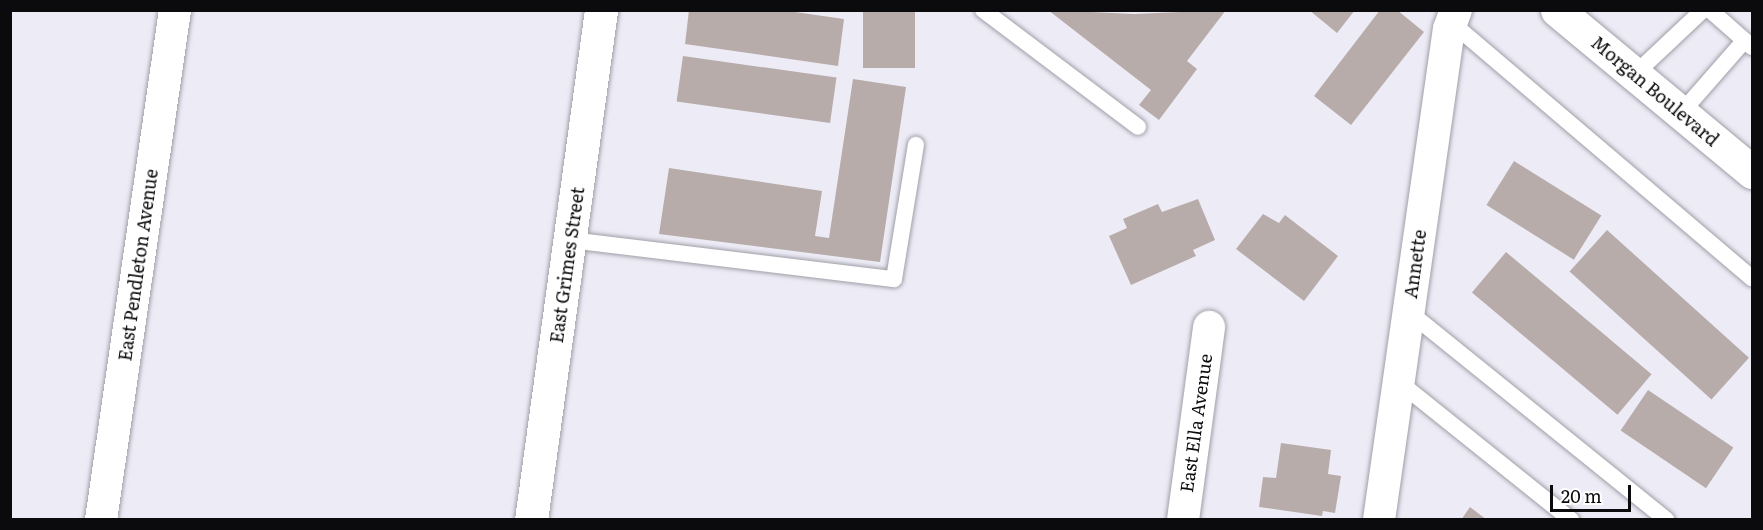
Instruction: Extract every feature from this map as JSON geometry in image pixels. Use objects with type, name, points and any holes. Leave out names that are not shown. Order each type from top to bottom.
[{"type":"street","name":"East Pendleton Avenue","points":[[101,519],[175,10]]},
{"type":"street","name":"East Grimes Street","points":[[531,519],[602,10]]},
{"type":"street","name":"Morgan Boulevard","points":[[1557,10],[1752,172]]},
{"type":"street","name":"Annette","points":[[1379,519],[1454,17]]},
{"type":"street","name":"East Ella Avenue","points":[[1183,519],[1209,327]]},
{"type":"lane","points":[[983,10],[1138,127]]},
{"type":"lane","points":[[1635,74],[1703,10]]},
{"type":"lane","points":[[1681,113],[1748,44],[1710,10]]},
{"type":"lane","points":[[1454,17],[1752,278]]},
{"type":"lane","points":[[570,240],[894,279],[916,145]]},
{"type":"lane","points":[[1409,312],[1667,519]]},
{"type":"lane","points":[[1399,382],[1571,519]]},
{"type":"building","points":[[689,10],[781,10],[844,19],[838,66],[685,44]]},
{"type":"building","points":[[863,10],[915,10],[915,68],[863,68]]},
{"type":"building","points":[[1048,10],[1134,14],[1226,10],[1187,61],[1197,69],[1159,120],[1139,105],[1151,90]]},
{"type":"building","points":[[1309,10],[1355,10],[1337,33]]},
{"type":"building","points":[[1380,10],[1397,10],[1424,32],[1351,125],[1314,96]]},
{"type":"building","points":[[683,56],[836,78],[830,123],[677,102]]},
{"type":"building","points":[[853,79],[906,87],[880,262],[659,234],[669,168],[822,191],[815,236],[829,238]]},
{"type":"building","points":[[1514,161],[1601,216],[1574,260],[1486,205]]},
{"type":"building","points":[[1198,199],[1215,240],[1193,250],[1196,256],[1131,285],[1109,236],[1127,228],[1123,219],[1158,204],[1162,212]]},
{"type":"building","points":[[1263,214],[1279,223],[1285,215],[1338,256],[1304,301],[1236,249]]},
{"type":"building","points":[[1607,230],[1749,358],[1711,399],[1570,272]]},
{"type":"building","points":[[1506,252],[1652,374],[1617,415],[1472,293]]},
{"type":"building","points":[[1648,390],[1733,448],[1706,488],[1621,431]]},
{"type":"building","points":[[1281,443],[1331,450],[1328,474],[1341,476],[1335,513],[1323,511],[1322,516],[1259,507],[1263,477],[1276,478]]},
{"type":"building","points":[[1470,507],[1487,520],[1461,520]]}]
